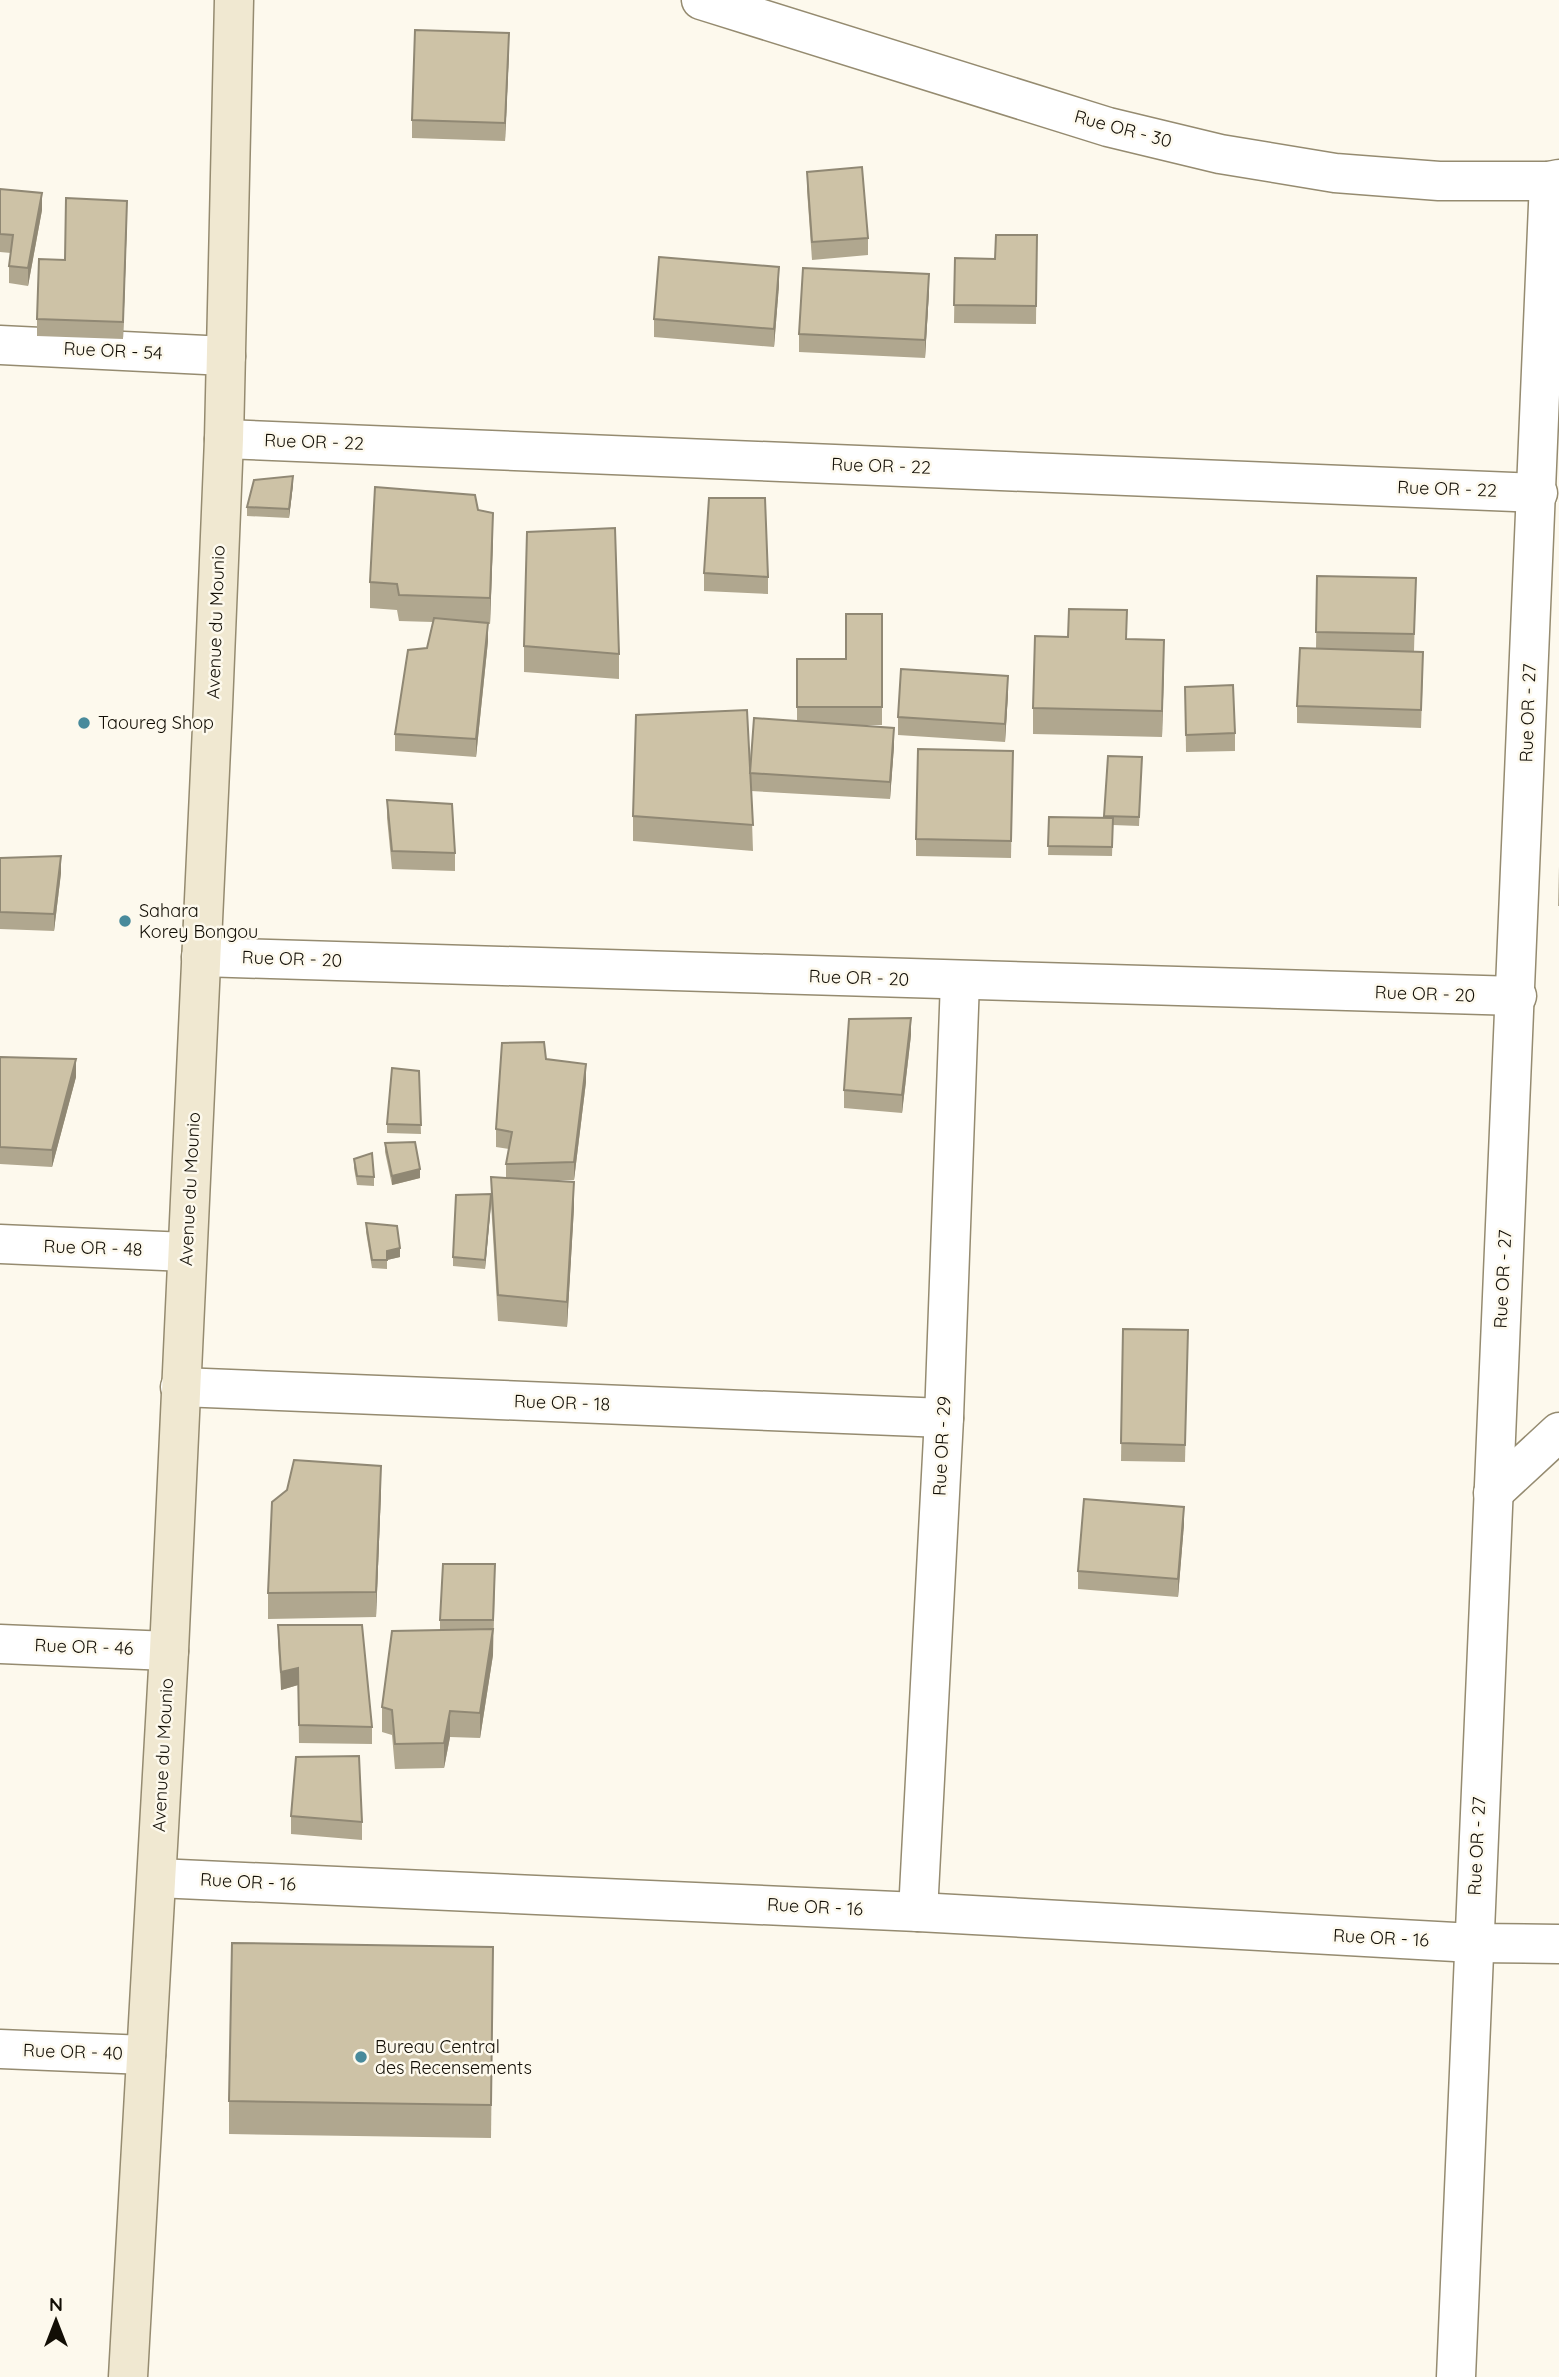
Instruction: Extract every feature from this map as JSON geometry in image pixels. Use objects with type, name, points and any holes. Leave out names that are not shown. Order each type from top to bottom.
[{"type":"street","name":"Avenue du Mounio","points":[[128,2377],[169,1650],[201,957],[224,439],[234,0]]},
{"type":"street","name":"Rue OR - 30","points":[[704,0],[1108,127],[1220,154],[1335,173],[1439,181],[1554,180]]},
{"type":"street","name":"Rue OR - 27","points":[[1455,2377],[1554,180]]},
{"type":"street","name":"Rue OR - 54","points":[[0,345],[226,356]]},
{"type":"street","name":"Rue OR - 22","points":[[224,439],[1538,493]]},
{"type":"street","name":"Rue OR - 20","points":[[201,957],[1517,996]]},
{"type":"street","name":"Rue OR - 29","points":[[918,1912],[944,1418],[960,981]]},
{"type":"street","name":"Rue OR - 48","points":[[0,1244],[187,1252]]},
{"type":"street","name":"Rue OR - 18","points":[[180,1387],[944,1418]]},
{"type":"street","points":[[1493,1493],[1559,1432]]},
{"type":"street","name":"Rue OR - 46","points":[[0,1644],[169,1650]]},
{"type":"street","name":"Rue OR - 16","points":[[156,1878],[918,1912],[1473,1943],[1559,1944]]},
{"type":"street","name":"Rue OR - 40","points":[[0,2049],[146,2055]]},
{"type":"building","points":[[415,30],[509,33],[505,123],[412,120]]},
{"type":"building","points":[[862,167],[868,238],[812,242],[807,172]]},
{"type":"building","points":[[0,189],[42,193],[28,268],[9,266],[13,235],[0,234]]},
{"type":"building","points":[[66,198],[127,201],[123,322],[37,319],[39,259],[65,260]]},
{"type":"building","points":[[996,235],[1037,235],[1036,306],[954,305],[955,258],[995,259]]},
{"type":"building","points":[[659,257],[779,267],[774,329],[654,319]]},
{"type":"building","points":[[803,268],[929,274],[925,340],[799,334]]},
{"type":"building","points":[[293,476],[289,509],[247,507],[254,480]]},
{"type":"building","points":[[375,487],[475,495],[478,510],[493,513],[490,598],[399,595],[397,584],[370,582]]},
{"type":"building","points":[[709,498],[765,498],[768,577],[704,573]]},
{"type":"building","points":[[615,528],[619,654],[524,646],[527,532]]},
{"type":"building","points":[[1317,576],[1416,578],[1414,634],[1316,632]]},
{"type":"building","points":[[1069,609],[1127,610],[1126,639],[1164,640],[1162,711],[1033,708],[1035,636],[1068,637]]},
{"type":"building","points":[[846,614],[882,614],[882,707],[797,707],[797,659],[846,659]]},
{"type":"building","points":[[434,618],[488,623],[476,739],[395,734],[408,650],[427,648]]},
{"type":"building","points":[[1300,648],[1423,652],[1421,710],[1297,706]]},
{"type":"building","points":[[901,669],[1008,676],[1005,724],[898,717]]},
{"type":"building","points":[[1233,685],[1235,733],[1186,735],[1185,687]]},
{"type":"building","points":[[747,710],[753,825],[633,816],[636,715]]},
{"type":"building","points":[[754,718],[894,728],[890,782],[750,773]]},
{"type":"building","points":[[918,749],[1013,751],[1011,841],[916,839]]},
{"type":"building","points":[[1108,756],[1142,757],[1139,817],[1104,816]]},
{"type":"building","points":[[387,800],[452,804],[455,853],[392,851]]},
{"type":"building","points":[[1049,817],[1113,818],[1112,847],[1048,846]]},
{"type":"building","points":[[61,856],[54,914],[0,912],[0,858]]},
{"type":"building","points":[[911,1018],[902,1095],[844,1090],[849,1019]]},
{"type":"building","points":[[544,1042],[546,1059],[586,1064],[574,1162],[506,1164],[512,1132],[496,1129],[502,1043]]},
{"type":"building","points":[[0,1057],[76,1059],[52,1150],[0,1147]]},
{"type":"building","points":[[392,1068],[419,1071],[421,1125],[387,1124]]},
{"type":"building","points":[[415,1142],[420,1169],[392,1176],[385,1143]]},
{"type":"building","points":[[372,1153],[374,1177],[357,1176],[354,1159]]},
{"type":"building","points":[[491,1177],[574,1182],[567,1302],[498,1295]]},
{"type":"building","points":[[491,1194],[485,1260],[453,1257],[456,1195]]},
{"type":"building","points":[[366,1223],[397,1226],[400,1248],[387,1251],[387,1260],[372,1260]]},
{"type":"building","points":[[1123,1329],[1188,1330],[1185,1445],[1121,1443]]},
{"type":"building","points":[[294,1460],[381,1466],[376,1592],[268,1593],[272,1502],[287,1490]]},
{"type":"building","points":[[1084,1499],[1184,1507],[1178,1579],[1078,1571]]},
{"type":"building","points":[[443,1564],[495,1564],[493,1620],[440,1620]]},
{"type":"building","points":[[278,1625],[362,1625],[372,1727],[299,1725],[298,1668],[281,1672]]},
{"type":"building","points":[[493,1629],[480,1713],[450,1711],[444,1743],[395,1744],[392,1710],[382,1707],[392,1631]]},
{"type":"building","points":[[359,1756],[362,1822],[291,1816],[296,1757]]},
{"type":"building","name":"Bureau Central des Recensements","points":[[232,1943],[493,1947],[491,2105],[229,2101]]},
{"type":"place","name":"Taoureg Shop","points":[[84,723]]},
{"type":"place","name":"Sahara Korey Bongou","points":[[125,921]]},
{"type":"place","name":"Bureau Central des Recensements","points":[[361,2057]]}]
